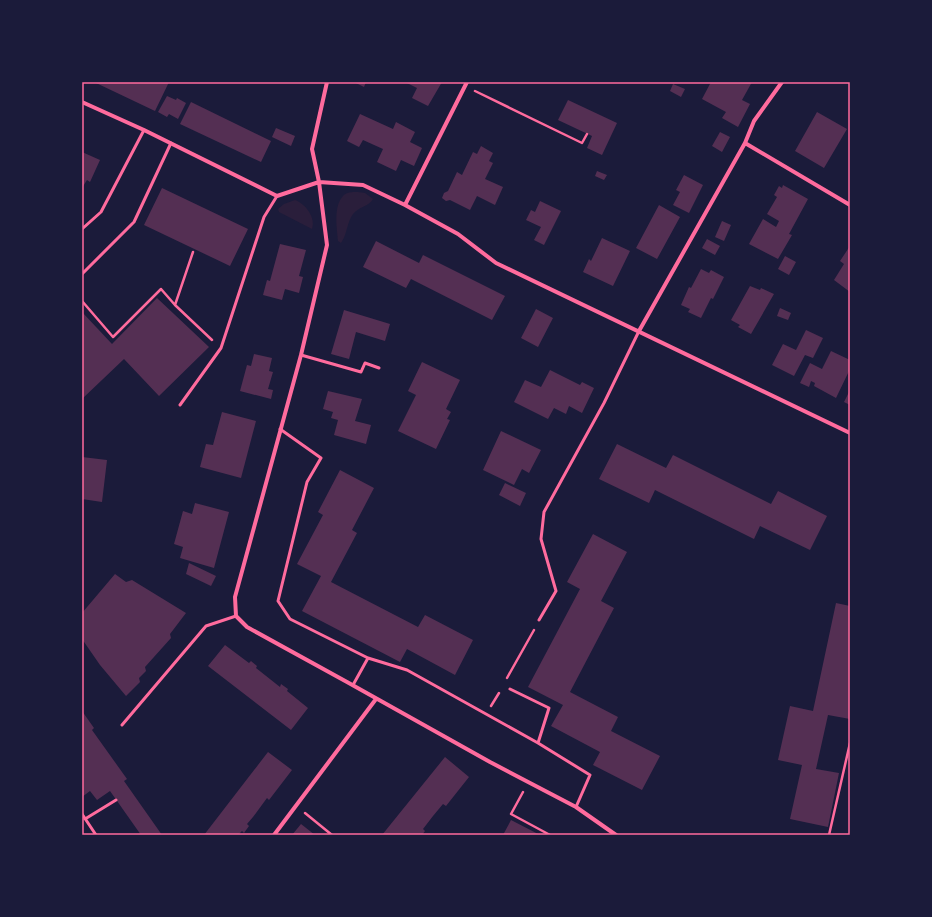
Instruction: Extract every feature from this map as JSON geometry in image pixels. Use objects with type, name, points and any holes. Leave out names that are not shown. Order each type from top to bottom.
[{"type":"street","points":[[327,82],[312,149],[320,182],[327,245],[301,355],[235,597],[236,616],[247,627],[528,783],[576,807],[616,835]]},
{"type":"street","points":[[639,331],[745,143],[754,121],[782,82]]},
{"type":"street","points":[[405,205],[466,84]]},
{"type":"street","points":[[82,102],[171,143],[277,196],[320,182],[363,185],[405,205],[458,234],[496,263],[850,433]]},
{"type":"street","points":[[745,143],[850,205]]},
{"type":"street","points":[[274,835],[376,699]]},
{"type":"lane","points":[[82,229],[101,212],[144,130]]},
{"type":"lane","points":[[82,274],[134,222],[171,143]]},
{"type":"lane","points":[[180,405],[220,348],[264,217],[277,196]]},
{"type":"lane","points":[[539,620],[556,591],[540,539],[544,512],[604,404],[639,331]]},
{"type":"lane","points":[[301,355],[361,372],[365,363],[379,368]]},
{"type":"lane","points":[[280,429],[321,458],[307,482],[278,601],[290,620],[368,658],[406,670],[538,743],[590,774],[576,807]]},
{"type":"lane","points":[[122,725],[206,626],[236,616]]},
{"type":"lane","points":[[353,685],[368,658]]},
{"type":"lane","points":[[510,689],[549,708],[538,743]]},
{"type":"lane","points":[[86,820],[116,800]]},
{"type":"lane","points":[[82,814],[96,835]]},
{"type":"path","points":[[466,84],[582,143],[587,134]]},
{"type":"path","points":[[175,305],[193,252]]},
{"type":"path","points":[[82,301],[113,337],[160,289],[220,348]]},
{"type":"path","points":[[505,682],[539,620]]},
{"type":"path","points":[[486,715],[501,688]]},
{"type":"path","points":[[829,835],[850,743]]},
{"type":"path","points":[[528,783],[511,814],[550,835]]},
{"type":"path","points":[[296,806],[332,835]]},
{"type":"shaded area","points":[[349,192],[365,193],[373,199],[353,214],[341,243],[338,241],[336,218],[338,206],[344,195]]},
{"type":"shaded area","points":[[295,200],[303,205],[309,212],[313,220],[312,229],[279,212],[278,209],[284,204]]},
{"type":"building","points":[[94,82],[169,82],[155,111]]},
{"type":"building","points":[[354,82],[366,82],[364,87]]},
{"type":"building","points":[[405,82],[442,82],[428,106],[412,98],[417,88]]},
{"type":"building","points":[[711,82],[752,82],[742,100],[750,104],[738,127],[722,118],[726,112],[702,99]]},
{"type":"building","points":[[673,84],[685,89],[681,97],[670,91]]},
{"type":"building","points":[[167,96],[176,100],[177,98],[186,103],[178,119],[169,114],[167,117],[158,112]]},
{"type":"building","points":[[568,100],[617,123],[602,155],[587,148],[592,136],[558,120]]},
{"type":"building","points":[[191,102],[271,141],[261,162],[180,124]]},
{"type":"building","points":[[817,112],[847,129],[824,168],[795,151]]},
{"type":"building","points":[[360,114],[393,129],[396,122],[415,132],[410,142],[422,148],[414,166],[401,160],[396,171],[377,162],[383,149],[363,140],[359,147],[347,141]]},
{"type":"building","points":[[276,128],[295,136],[291,146],[272,137]]},
{"type":"building","points":[[720,132],[730,137],[722,152],[712,146]]},
{"type":"building","points":[[481,146],[493,153],[489,161],[493,163],[485,179],[503,187],[495,205],[477,196],[470,210],[450,200],[446,201],[442,198],[444,193],[448,191],[457,172],[462,175],[473,152],[477,154]]},
{"type":"building","points":[[82,152],[100,160],[90,182],[87,180],[82,188]]},
{"type":"building","points":[[597,171],[607,175],[604,180],[595,176]]},
{"type":"building","points":[[684,175],[703,185],[689,213],[673,205],[680,192],[676,190]]},
{"type":"building","points":[[783,185],[808,199],[789,234],[792,235],[778,259],[749,244],[763,219],[776,227],[779,221],[767,214],[777,197],[774,195],[779,186],[782,188]]},
{"type":"building","points":[[162,188],[248,229],[230,266],[144,225]]},
{"type":"building","points":[[540,201],[561,211],[544,245],[534,240],[541,227],[526,220],[531,210],[535,212]]},
{"type":"building","points":[[659,205],[680,217],[657,259],[636,248]]},
{"type":"building","points":[[722,221],[731,225],[724,241],[715,237]]},
{"type":"building","points":[[602,238],[630,251],[613,286],[583,272],[589,259],[591,261]]},
{"type":"building","points":[[707,239],[720,246],[715,255],[702,248]]},
{"type":"building","points":[[376,241],[419,263],[423,255],[505,296],[492,320],[411,279],[406,288],[363,267]]},
{"type":"building","points":[[280,244],[306,250],[299,276],[303,277],[299,293],[285,289],[282,300],[263,295],[267,280],[270,281]]},
{"type":"building","points":[[850,246],[850,292],[834,280],[844,264],[840,261]]},
{"type":"building","points":[[785,256],[796,262],[789,275],[778,269]]},
{"type":"building","points":[[701,269],[709,273],[711,270],[724,277],[701,318],[688,312],[690,309],[681,305],[689,287],[691,288]]},
{"type":"building","points":[[750,286],[760,290],[761,288],[774,294],[751,334],[738,327],[740,325],[731,320]]},
{"type":"building","points":[[157,298],[209,347],[159,396],[124,359],[82,399],[82,312],[112,344]]},
{"type":"building","points":[[780,308],[791,313],[788,320],[777,316]]},
{"type":"building","points":[[536,309],[553,318],[538,347],[521,338]]},
{"type":"building","points":[[344,310],[390,324],[385,341],[356,332],[349,359],[331,354]]},
{"type":"building","points":[[806,330],[823,338],[813,358],[805,355],[794,376],[772,365],[783,344],[796,350]]},
{"type":"building","points":[[831,351],[850,360],[850,369],[836,398],[814,386],[815,383],[811,381],[809,387],[800,383],[810,363],[822,369]]},
{"type":"building","points":[[254,354],[272,358],[269,371],[273,372],[268,389],[273,390],[271,399],[240,391],[247,365],[251,366]]},
{"type":"building","points":[[422,362],[460,380],[446,409],[451,412],[447,419],[450,420],[436,449],[398,431],[416,395],[408,391]]},
{"type":"building","points":[[550,370],[580,385],[582,382],[594,388],[582,413],[569,406],[566,414],[554,408],[548,419],[514,402],[525,380],[541,387]]},
{"type":"building","points":[[850,390],[850,405],[844,402]]},
{"type":"building","points":[[328,391],[362,399],[355,421],[371,425],[366,444],[334,435],[338,420],[331,418],[333,412],[323,409]]},
{"type":"building","points":[[222,412],[256,421],[241,478],[200,467],[206,444],[213,445]]},
{"type":"building","points":[[501,431],[541,450],[529,473],[522,469],[514,485],[483,470]]},
{"type":"building","points":[[617,444],[666,468],[673,455],[771,504],[778,491],[827,516],[810,550],[760,526],[754,539],[655,490],[649,503],[599,479]]},
{"type":"building","points":[[82,457],[107,460],[102,502],[82,499]]},
{"type":"building","points":[[340,470],[374,488],[352,530],[357,533],[331,582],[418,627],[425,615],[473,640],[455,675],[407,649],[400,662],[302,611],[321,576],[297,564],[323,515],[318,512]]},
{"type":"building","points":[[505,483],[526,493],[520,506],[499,495]]},
{"type":"building","points":[[195,503],[229,512],[214,568],[180,558],[183,547],[174,544],[183,511],[192,514]]},
{"type":"building","points":[[593,534],[627,552],[601,601],[614,608],[570,692],[618,717],[611,731],[660,756],[642,790],[593,765],[600,752],[551,726],[563,705],[528,687],[580,589],[567,582]]},
{"type":"building","points":[[189,563],[216,576],[211,586],[186,574]]},
{"type":"building","points":[[115,574],[126,582],[132,580],[186,613],[170,634],[171,638],[145,667],[146,671],[139,678],[140,682],[126,696],[100,665],[82,639],[82,613]]},
{"type":"building","points":[[836,603],[850,606],[850,719],[828,715],[816,769],[839,773],[828,827],[790,819],[802,765],[778,760],[790,706],[813,711]]},
{"type":"building","points":[[225,645],[249,663],[251,661],[257,666],[256,668],[280,687],[281,684],[288,689],[287,691],[308,708],[291,730],[208,666]]},
{"type":"building","points":[[82,711],[94,728],[92,730],[127,779],[124,781],[162,835],[141,835],[110,791],[97,800],[90,791],[82,797]]},
{"type":"building","points":[[268,752],[292,770],[269,800],[267,798],[247,824],[249,826],[244,833],[242,831],[238,835],[204,835]]},
{"type":"building","points":[[445,757],[469,777],[446,806],[443,804],[433,816],[423,829],[425,831],[422,835],[382,835]]},
{"type":"building","points":[[511,820],[540,835],[503,835]]},
{"type":"building","points":[[301,824],[315,835],[292,835]]}]
